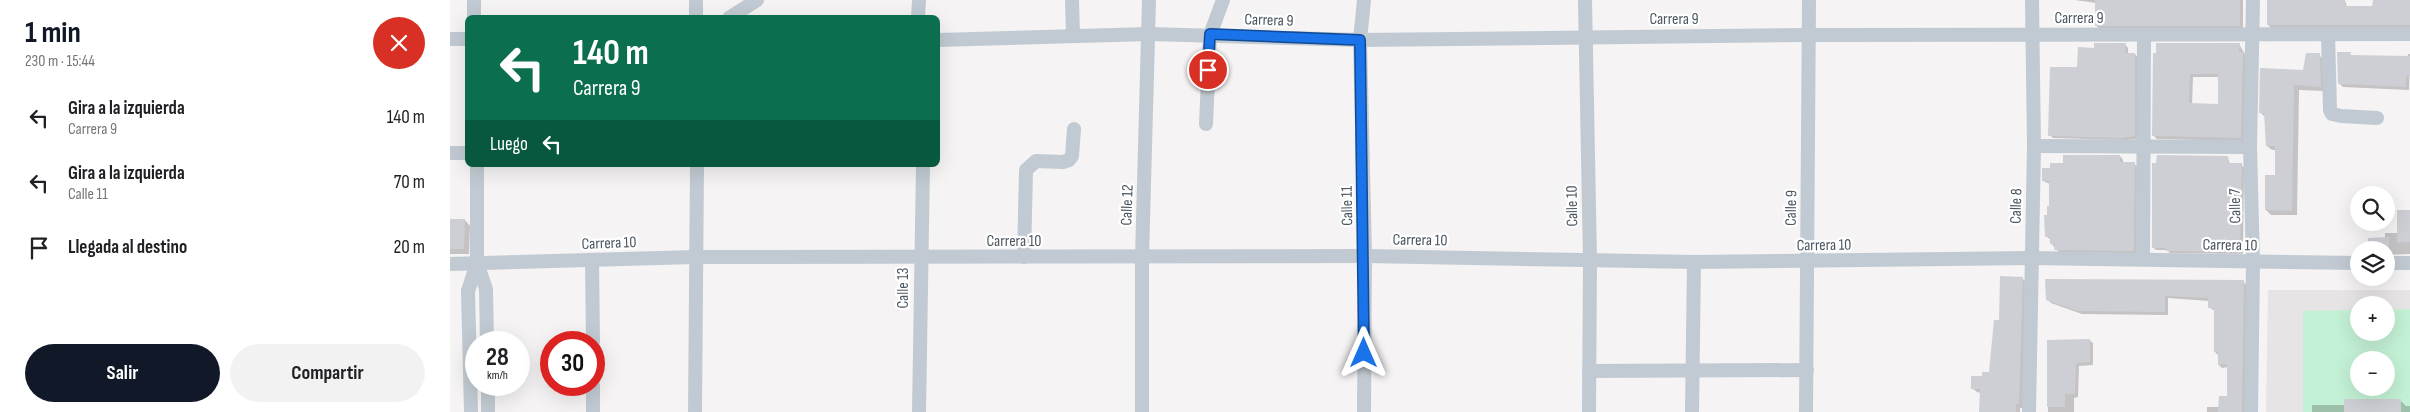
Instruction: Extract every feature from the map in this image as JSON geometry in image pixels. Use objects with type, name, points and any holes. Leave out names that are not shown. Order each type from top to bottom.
[{"type":"street","points":[[474,0],[474,15]]},
{"type":"street","points":[[696,0],[696,15]]},
{"type":"street","points":[[734,15],[757,0]]},
{"type":"street","points":[[918,0],[918,15]]},
{"type":"street","points":[[1072,0],[1073,35]]},
{"type":"street","name":"Calle 12","points":[[1142,412],[1142,258],[1149,0]]},
{"type":"street","points":[[1206,124],[1210,34],[1223,0]]},
{"type":"street","name":"Calle 11","points":[[1364,0],[1360,40],[1365,256],[1364,412]]},
{"type":"street","name":"Calle 10","points":[[1585,0],[1590,260],[1589,412]]},
{"type":"street","name":"Calle 9","points":[[1806,412],[1809,0]]},
{"type":"street","name":"Calle 8","points":[[2028,412],[2034,146],[2032,0]]},
{"type":"street","name":"Calle 7","points":[[2251,412],[2253,263],[2250,147],[2253,0]]},
{"type":"street","name":"Carrera 9","points":[[940,40],[1148,34],[1210,34],[1360,40],[1810,35],[2410,34]]},
{"type":"street","points":[[2328,34],[2330,110],[2332,114],[2377,118]]},
{"type":"street","points":[[2143,259],[2145,148],[2144,35]]},
{"type":"street","points":[[450,39],[465,40]]},
{"type":"street","points":[[1024,257],[1026,170],[1036,160],[1063,162],[1069,160],[1072,156],[1074,129]]},
{"type":"street","points":[[2034,146],[2250,147]]},
{"type":"street","points":[[450,153],[465,153]]},
{"type":"street","points":[[471,412],[468,291],[477,263],[477,167]]},
{"type":"street","points":[[695,412],[697,167]]},
{"type":"street","name":"Calle 13","points":[[919,412],[923,167]]},
{"type":"street","name":"Carrera 10","points":[[450,264],[695,257],[1142,258],[1365,256],[1694,262],[2031,258],[2143,259],[2253,263],[2350,263]]},
{"type":"street","points":[[592,260],[593,331]]},
{"type":"street","points":[[1692,412],[1694,262]]},
{"type":"street","points":[[477,263],[486,289],[487,331]]},
{"type":"street","points":[[2395,263],[2410,263]]},
{"type":"street","points":[[1589,371],[1807,370]]},
{"type":"street","points":[[488,396],[488,412]]},
{"type":"street","points":[[593,396],[593,412]]},
{"type":"shaded area","points":[[2268,290],[2410,290],[2410,412],[2266,412]]},
{"type":"green space","points":[[2410,309],[2410,412],[2303,412],[2303,311],[2350,310],[2350,341],[2395,341],[2395,310]]},
{"type":"building","points":[[2095,0],[2240,0],[2240,26],[2095,26]]},
{"type":"building","points":[[2267,0],[2345,0],[2345,6],[2372,6],[2373,0],[2410,0],[2410,25],[2267,25]]},
{"type":"building","points":[[2094,43],[2126,43],[2125,53],[2135,53],[2135,136],[2122,138],[2048,136],[2050,67],[2077,67],[2078,47],[2094,48]]},
{"type":"building","points":[[2156,43],[2240,43],[2239,52],[2243,52],[2241,138],[2152,136],[2153,53],[2156,53]],"holes":[[[2190,74],[2218,74],[2218,104],[2189,103]]]},
{"type":"building","points":[[2337,52],[2351,52],[2350,55],[2410,56],[2410,76],[2406,76],[2406,87],[2338,84]]},
{"type":"building","points":[[2306,53],[2320,53],[2321,87],[2294,85],[2292,211],[2265,210],[2265,175],[2275,175],[2275,146],[2266,146],[2264,113],[2259,113],[2260,68],[2303,70]]},
{"type":"building","points":[[2063,155],[2120,155],[2120,162],[2135,162],[2134,251],[2054,250],[2055,244],[2050,244],[2050,237],[2045,237],[2044,215],[2047,215],[2047,206],[2049,206],[2049,181],[2042,181],[2042,168],[2050,168],[2050,163],[2063,163]]},
{"type":"building","points":[[2157,155],[2228,156],[2229,163],[2242,163],[2240,252],[2166,251],[2166,248],[2152,248],[2152,163],[2156,163]]},
{"type":"building","points":[[2397,210],[2410,210],[2410,242],[2397,242]]},
{"type":"building","points":[[450,219],[465,219],[464,249],[450,249]]},
{"type":"building","points":[[2389,237],[2389,241],[2368,241],[2368,238]]},
{"type":"building","points":[[2000,276],[2023,277],[2019,404],[2016,404],[2016,412],[1979,412],[1980,389],[1971,389],[1971,376],[1982,376],[1982,372],[1989,372],[1994,320],[1999,320]]},
{"type":"building","points":[[2045,279],[2244,280],[2242,412],[2218,412],[2219,396],[2227,396],[2227,364],[2218,365],[2218,352],[2214,352],[2214,308],[2208,308],[2208,298],[2165,296],[2165,312],[2078,311],[2046,300]]},
{"type":"building","points":[[2090,339],[2090,362],[2076,363],[2075,394],[2065,394],[2065,407],[2047,407],[2047,340]]},
{"type":"building","points":[[2344,399],[2401,399],[2401,412],[2344,412]]},
{"type":"route","points":[[1208,70],[1210,34],[1360,40],[1365,256],[1364,353]]}]
